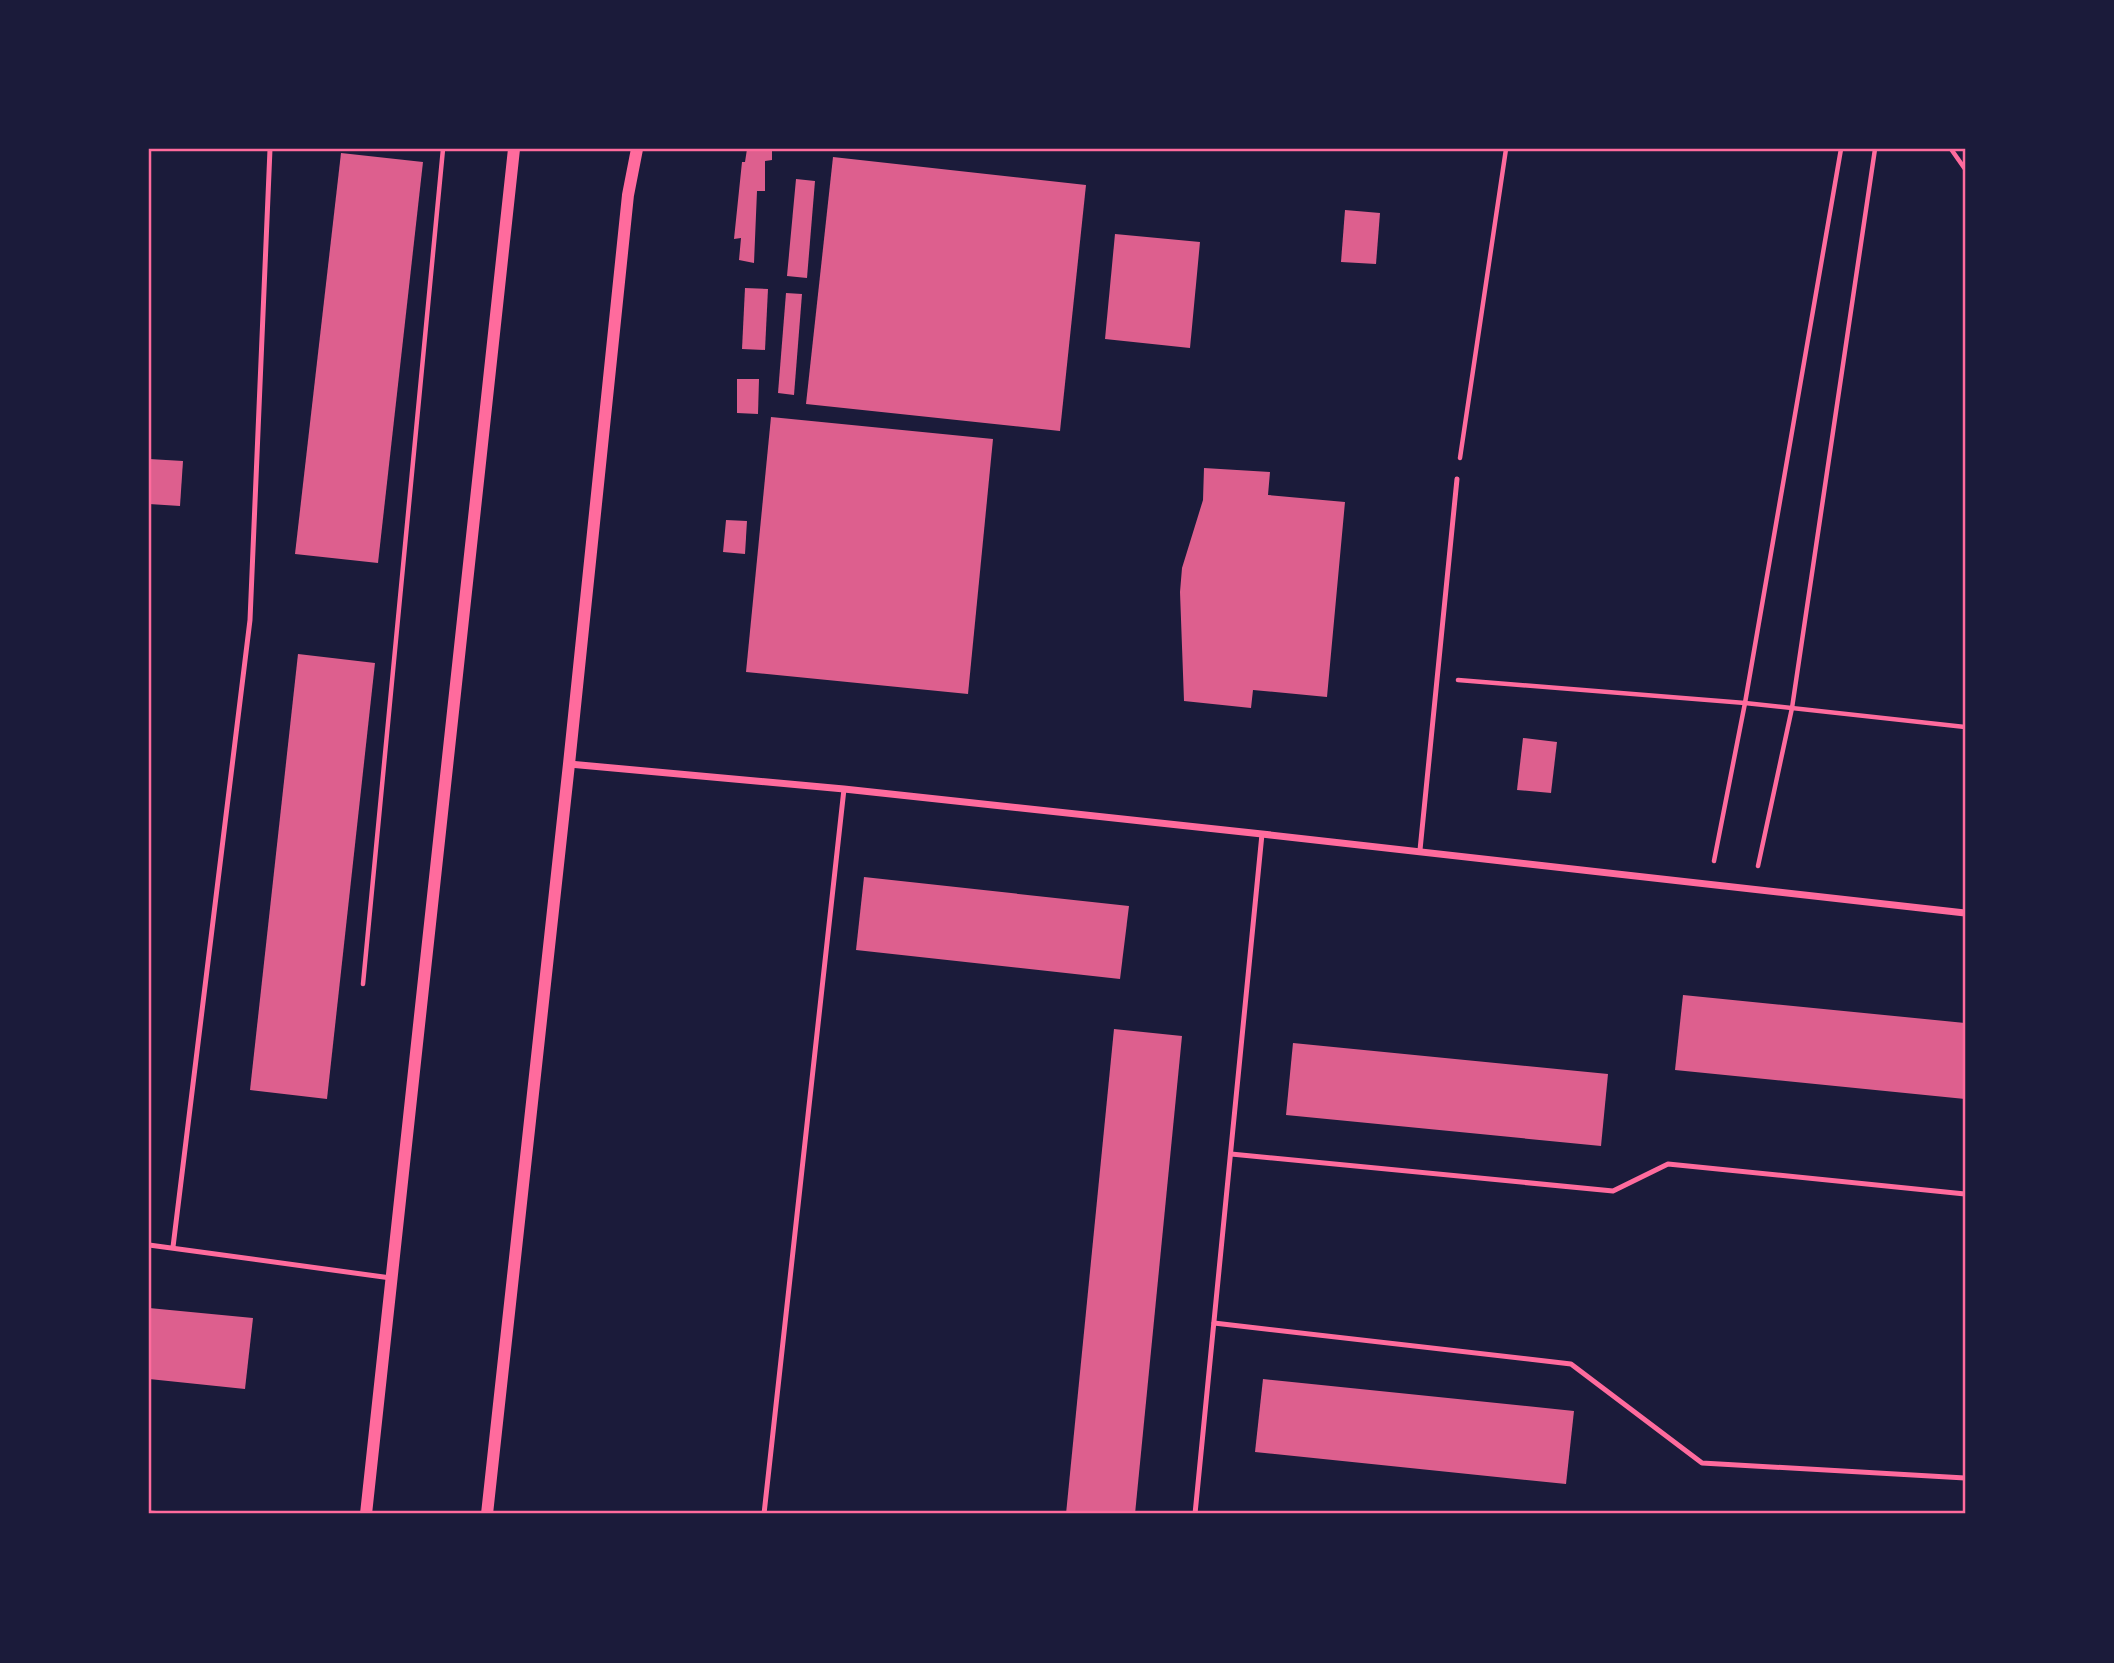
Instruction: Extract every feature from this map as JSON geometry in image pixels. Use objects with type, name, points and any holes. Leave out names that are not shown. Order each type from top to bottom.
[{"type":"street","points":[[366,1514],[514,149]]},
{"type":"street","points":[[487,1514],[628,195],[637,149]]},
{"type":"street","points":[[569,764],[844,789],[1420,850],[1756,891],[1965,913]]},
{"type":"lane","points":[[173,1247],[250,620],[270,149]]},
{"type":"lane","points":[[1420,850],[1457,480]]},
{"type":"lane","points":[[764,1514],[844,789]]},
{"type":"lane","points":[[1195,1514],[1262,834]]},
{"type":"lane","points":[[1231,1154],[1612,1191],[1668,1164],[1965,1194]]},
{"type":"lane","points":[[149,1245],[391,1278]]},
{"type":"lane","points":[[1214,1323],[1571,1364],[1702,1463],[1965,1478]]},
{"type":"lane","points":[[149,1513],[164,1514]]},
{"type":"path","points":[[363,984],[443,149]]},
{"type":"path","points":[[1457,480],[1506,149]]},
{"type":"path","points":[[1713,886],[1714,862],[1745,703],[1841,149]]},
{"type":"path","points":[[1756,891],[1758,867],[1792,708],[1875,149]]},
{"type":"path","points":[[1951,149],[1965,169]]},
{"type":"path","points":[[1459,681],[1745,703],[1965,727]]},
{"type":"building","points":[[747,149],[772,149],[772,160],[765,161],[765,191],[757,191],[754,263],[739,260],[741,238],[734,239],[742,162],[745,162]]},
{"type":"building","points":[[341,153],[423,162],[378,563],[295,554]]},
{"type":"building","points":[[833,157],[1086,185],[1060,431],[806,404]]},
{"type":"building","points":[[796,179],[815,181],[807,278],[787,276]]},
{"type":"building","points":[[1345,210],[1380,213],[1376,264],[1341,262]]},
{"type":"building","points":[[1115,234],[1200,242],[1190,348],[1105,339]]},
{"type":"building","points":[[745,288],[768,289],[765,350],[742,349]]},
{"type":"building","points":[[786,293],[802,294],[794,395],[778,393]]},
{"type":"building","points":[[737,379],[759,379],[758,414],[737,413]]},
{"type":"building","points":[[771,417],[993,439],[968,694],[746,672]]},
{"type":"building","points":[[149,459],[183,461],[180,506],[149,504]]},
{"type":"building","points":[[1204,468],[1270,472],[1268,495],[1345,502],[1327,697],[1253,690],[1251,708],[1184,701],[1180,592],[1182,568],[1203,500]]},
{"type":"building","points":[[726,520],[747,521],[745,554],[723,552]]},
{"type":"building","points":[[298,654],[375,663],[327,1099],[250,1090]]},
{"type":"building","points":[[1523,738],[1557,742],[1551,793],[1517,790]]},
{"type":"building","points":[[864,877],[1129,906],[1120,979],[856,950]]},
{"type":"building","points":[[1683,995],[1965,1023],[1965,1099],[1675,1070]]},
{"type":"building","points":[[1114,1029],[1182,1036],[1135,1514],[1066,1514]]},
{"type":"building","points":[[1293,1043],[1608,1074],[1601,1146],[1286,1115]]},
{"type":"building","points":[[149,1308],[253,1318],[245,1389],[149,1379]]},
{"type":"building","points":[[1263,1379],[1574,1411],[1566,1484],[1255,1452]]}]
